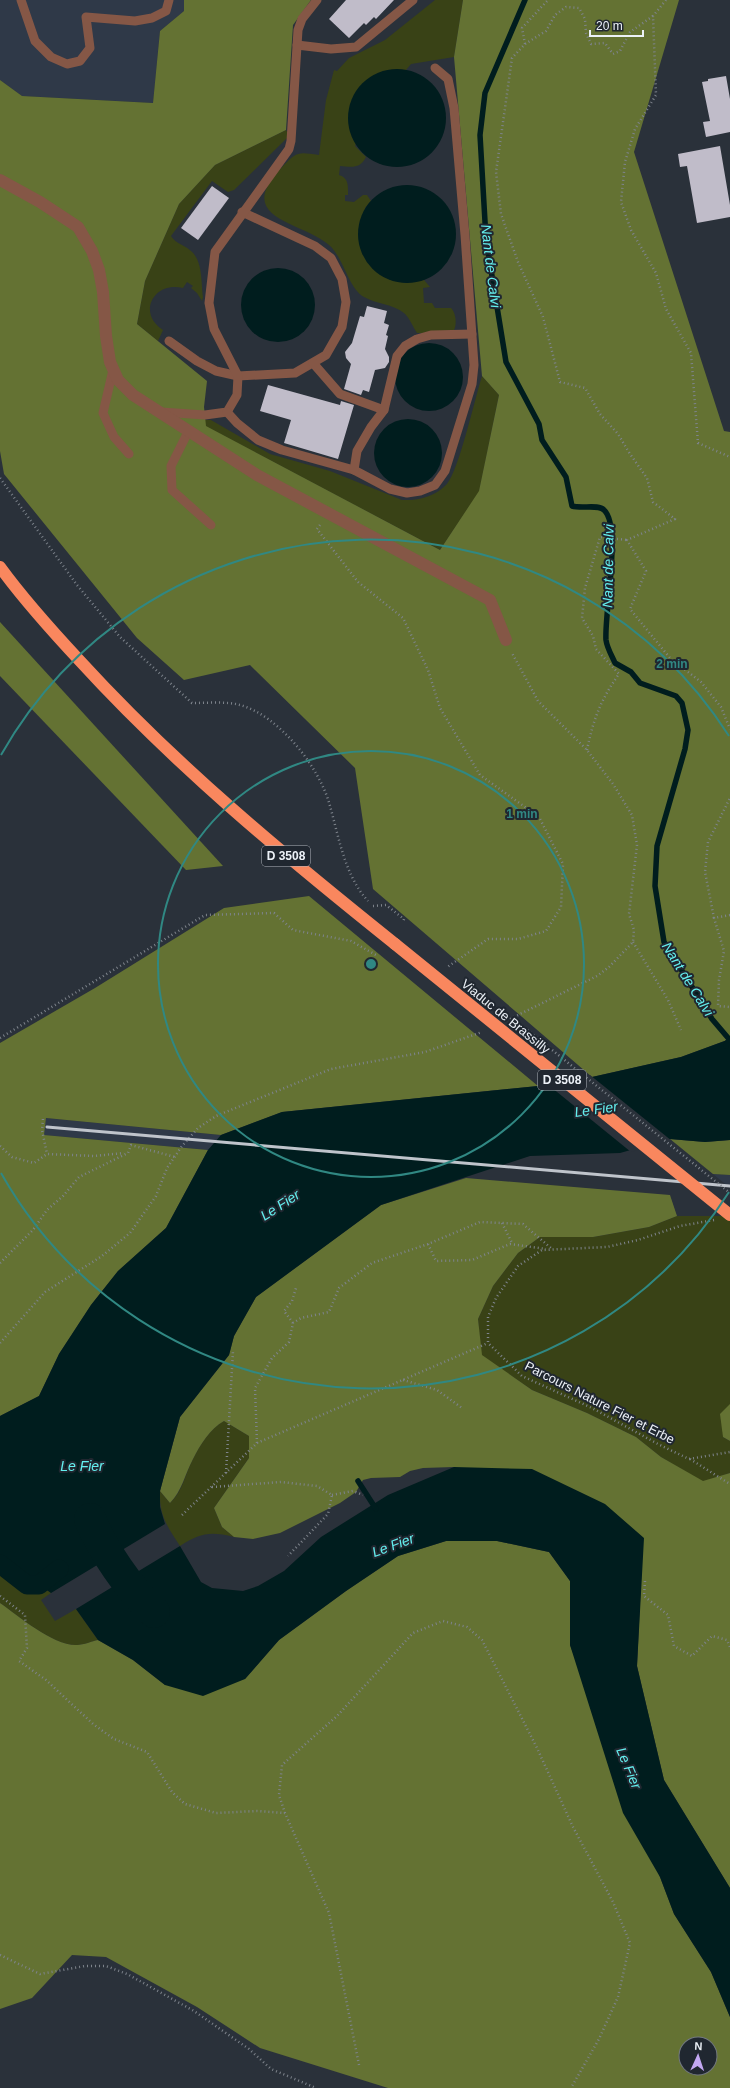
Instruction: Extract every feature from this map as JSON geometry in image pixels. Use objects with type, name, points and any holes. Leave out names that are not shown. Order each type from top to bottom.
[{"type":"highway","name":"Viaduc de Brassilly","points":[[0,567],[41,618],[98,681],[180,763],[318,883],[730,1215]]},
{"type":"street","points":[[0,180],[40,202],[78,227],[92,251],[99,270],[106,317],[106,336],[110,362],[118,380],[133,395],[257,475],[490,600],[506,640]]},
{"type":"lane","points":[[20,0],[35,41],[51,57],[67,64],[80,61],[90,48],[86,17],[135,21],[152,18],[166,11],[169,0]]},
{"type":"lane","points":[[227,412],[237,395],[238,376],[214,329],[209,303],[215,252],[288,149],[291,141],[298,30],[302,18],[317,0]]},
{"type":"lane","points":[[297,45],[331,49],[356,46],[413,0]]},
{"type":"lane","points":[[227,412],[237,424],[258,440],[282,450],[354,470],[390,490],[407,493],[420,491],[435,485],[445,471],[472,384],[474,365],[454,108],[448,79],[435,68]]},
{"type":"lane","points":[[169,341],[197,361],[216,371],[238,376],[295,373],[326,355],[342,327],[346,302],[342,279],[331,258],[315,246],[242,212]]},
{"type":"lane","points":[[354,470],[357,451],[371,427],[384,410],[397,356],[405,346],[417,339],[431,335],[472,334]]},
{"type":"lane","points":[[313,363],[340,394],[384,410]]},
{"type":"lane","points":[[113,370],[103,413],[114,436],[129,454]]},
{"type":"lane","points":[[161,412],[205,415],[227,412]]},
{"type":"lane","points":[[189,430],[171,466],[172,490],[211,525]]},
{"type":"path","points":[[525,44],[522,28],[548,0]]},
{"type":"path","points":[[587,750],[592,724],[602,700],[619,674],[596,649],[593,636],[582,618],[585,588],[600,538],[627,540],[675,519],[653,502],[647,478],[618,434],[600,414],[585,388],[560,382],[543,317],[518,262],[501,214],[496,172],[512,58],[525,44],[546,31],[555,15],[566,7],[578,8],[585,18],[586,33],[591,44],[605,43],[613,54],[620,51],[630,32],[654,16],[666,0]]},
{"type":"path","points":[[654,16],[656,95],[633,136],[625,162],[621,202],[631,230],[656,273],[666,309],[691,353],[698,443],[730,458]]},
{"type":"path","points":[[0,478],[77,585],[120,637],[192,703],[226,703],[254,711],[288,737],[304,753],[320,778],[330,805],[341,847],[353,878],[363,896],[379,912]]},
{"type":"path","points":[[317,530],[358,582],[403,618],[428,670],[440,708],[480,775],[539,818],[563,864],[561,907],[546,931],[518,939],[488,939],[444,969]]},
{"type":"path","points":[[627,540],[646,571],[630,610],[670,658],[701,682],[721,708],[730,729]]},
{"type":"path","points":[[506,640],[538,701],[587,750],[613,784],[632,815],[637,844],[629,914],[634,930],[634,942],[668,1000],[681,1030]]},
{"type":"path","points":[[730,798],[708,842],[705,872],[714,918],[724,951],[719,980],[718,1006],[730,1007]]},
{"type":"path","points":[[373,906],[386,905],[404,919],[403,923]]},
{"type":"path","points":[[0,1038],[205,915],[274,913],[293,930],[351,941],[376,954]]},
{"type":"path","points":[[714,918],[730,915]]},
{"type":"path","points":[[505,1022],[597,976],[609,967],[634,942]]},
{"type":"path","name":"Viaduc de Brassilly","points":[[442,961],[454,971]]},
{"type":"path","name":"Viaduc de Brassilly","points":[[510,1015],[730,1193]]},
{"type":"path","points":[[0,1343],[45,1292],[102,1256],[130,1233],[156,1196],[167,1168],[175,1157],[198,1128],[216,1116],[331,1069],[426,1052],[483,1031]]},
{"type":"path","points":[[43,1119],[42,1130],[47,1154]]},
{"type":"path","points":[[0,1263],[33,1230],[47,1210],[63,1196],[80,1177],[128,1153],[130,1145],[175,1157]]},
{"type":"path","points":[[0,1146],[12,1157],[34,1163],[47,1154],[94,1156],[128,1153]]},
{"type":"path","points":[[182,1515],[257,1443],[488,1343],[488,1317],[496,1298],[518,1266],[542,1250],[607,1247],[638,1240],[680,1226],[717,1220]]},
{"type":"path","points":[[257,1443],[255,1388],[272,1358],[289,1342],[293,1323],[301,1318],[329,1312],[339,1288],[372,1263],[428,1244],[480,1222],[523,1224],[552,1250]]},
{"type":"path","points":[[502,1223],[512,1244]]},
{"type":"path","points":[[428,1244],[436,1261],[472,1260],[512,1244],[552,1250]]},
{"type":"path","points":[[293,1323],[284,1311],[292,1301],[296,1288]]},
{"type":"path","name":"Parcours Nature Fier et Erbe","points":[[488,1343],[522,1376],[592,1408],[689,1459],[730,1484]]},
{"type":"path","points":[[226,1474],[233,1351]]},
{"type":"path","points":[[403,1380],[437,1390],[462,1408]]},
{"type":"path","points":[[689,1459],[730,1452]]},
{"type":"path","points":[[211,1487],[281,1482],[317,1486],[332,1495],[354,1491],[363,1495]]},
{"type":"path","points":[[288,1556],[328,1514],[332,1495]]},
{"type":"path","points":[[645,1581],[644,1596],[668,1615],[674,1646],[692,1656],[712,1636],[727,1640],[730,1647]]},
{"type":"path","points":[[0,1596],[24,1615],[27,1648],[19,1661],[46,1680],[93,1724],[114,1740],[147,1752],[172,1792],[185,1804],[216,1813],[257,1811],[285,1813]]},
{"type":"path","points":[[359,2064],[329,1913],[285,1813],[279,1795],[282,1766],[337,1716],[413,1633],[443,1621],[467,1627],[482,1640],[537,1748],[573,1827],[613,1902],[630,1943],[618,1997],[599,2039],[571,2088]]},
{"type":"path","points":[[0,1955],[40,1974],[86,1966],[106,1966],[126,1974],[194,2011],[249,2049],[271,2069],[316,2088]]},
{"type":"shaded area","points":[[0,0],[184,0],[184,11],[160,31],[153,103],[22,96],[0,80]]},
{"type":"shaded area","points":[[46,1118],[221,1135],[208,1150],[43,1135]]},
{"type":"shaded area","points":[[713,1174],[730,1175],[730,1188]]},
{"type":"green space","points":[[184,0],[311,0],[293,25],[286,130],[215,165],[179,204],[145,281],[137,324],[207,381],[204,407],[206,426],[440,550],[479,491],[499,395],[482,376],[454,57],[463,0],[679,0],[634,152],[724,431],[730,432],[730,1039],[681,1057],[592,1077],[373,889],[355,768],[250,665],[184,680],[137,638],[4,474],[0,451],[0,80],[22,96],[153,103],[160,31],[184,11]]},
{"type":"green space","points":[[435,0],[463,0],[454,57],[411,64],[406,70],[387,70],[355,146],[366,157],[361,164],[352,167],[340,166],[339,175],[345,178],[347,183],[348,195],[345,195],[345,201],[354,202],[363,195],[367,195],[371,201],[365,208],[404,283],[424,280],[430,287],[423,288],[424,303],[432,303],[435,308],[451,308],[454,313],[456,322],[454,330],[417,333],[406,315],[400,310],[364,297],[359,293],[350,280],[339,257],[329,245],[317,237],[276,216],[268,208],[264,198],[269,184],[291,158],[302,153],[319,155],[326,100],[334,70],[337,71],[349,58],[385,40]]},
{"type":"green space","points":[[286,130],[289,135],[287,138],[234,190],[228,192],[212,181],[171,236],[175,241],[191,251],[198,260],[201,272],[203,297],[202,301],[197,293],[191,288],[193,286],[187,282],[183,288],[172,287],[164,289],[157,294],[152,300],[150,308],[151,316],[155,323],[163,330],[158,341],[137,324],[145,281],[179,204],[215,165]]},
{"type":"green space","points":[[482,376],[499,395],[479,492],[440,550],[205,426],[205,420],[211,420],[270,454],[330,471],[402,500],[420,499],[438,492],[447,484],[452,476],[462,449]]},
{"type":"green space","points":[[0,622],[223,866],[186,870],[0,676]]},
{"type":"green space","points":[[309,896],[538,1086],[282,1112],[221,1135],[46,1118],[44,1135],[208,1150],[166,1228],[118,1271],[91,1305],[59,1354],[39,1396],[0,1416],[0,1043],[95,988],[224,908]]},
{"type":"green space","points":[[670,1139],[705,1142],[730,1140],[730,1175],[713,1174]]},
{"type":"green space","points":[[466,1178],[670,1195],[677,1216],[649,1227],[593,1237],[540,1237],[518,1253],[493,1286],[478,1319],[482,1355],[532,1390],[587,1413],[636,1437],[661,1457],[703,1481],[730,1473],[730,1888],[664,1780],[637,1666],[643,1539],[454,1467],[423,1468],[410,1471],[400,1477],[371,1478],[363,1480],[356,1492],[340,1503],[280,1533],[253,1539],[234,1537],[222,1527],[214,1508],[249,1458],[249,1436],[224,1421],[214,1428],[202,1443],[180,1488],[170,1503],[160,1491],[180,1417],[229,1355],[234,1336],[256,1297],[381,1205]]},
{"type":"green space","points":[[677,1216],[730,1216],[730,1428],[723,1437],[730,1441],[730,1473],[703,1482],[661,1457],[636,1437],[587,1413],[532,1390],[481,1355],[478,1319],[493,1286],[518,1253],[540,1237],[593,1237],[649,1227]]},
{"type":"green space","points":[[730,1404],[730,1441],[723,1437],[720,1414]]},
{"type":"green space","points":[[224,1421],[249,1436],[249,1458],[214,1508],[222,1527],[234,1537],[218,1534],[206,1534],[194,1538],[180,1546],[162,1514],[160,1491],[170,1503],[181,1488],[190,1465],[202,1443],[214,1428]]},
{"type":"green space","points":[[446,1541],[497,1541],[549,1552],[570,1581],[570,1645],[674,1914],[711,1972],[730,2017],[730,2088],[388,2088],[260,2048],[197,2007],[106,1957],[72,1955],[32,1998],[0,2009],[0,1603],[47,1636],[58,1641],[77,1645],[98,1640],[133,1660],[165,1685],[245,1679],[279,1640],[346,1591],[398,1556]]},
{"type":"green space","points":[[0,1556],[51,1593],[41,1600],[55,1621],[76,1609],[98,1640],[77,1645],[58,1641],[47,1636],[0,1603]]},
{"type":"water","points":[[397,69],[416,73],[432,83],[442,99],[446,118],[442,137],[432,153],[416,163],[397,167],[378,163],[362,153],[352,137],[348,118],[352,99],[362,83],[378,73]]},
{"type":"water","points":[[407,185],[426,189],[442,199],[452,215],[456,234],[452,253],[442,269],[426,279],[407,283],[388,279],[372,269],[362,253],[358,234],[362,215],[372,199],[388,189]]},
{"type":"water","points":[[278,268],[299,274],[309,284],[315,305],[309,326],[299,336],[278,342],[257,336],[247,326],[241,305],[247,284],[257,274]]},
{"type":"water","points":[[429,343],[442,346],[453,353],[460,364],[463,377],[460,390],[453,401],[442,408],[429,411],[416,408],[405,401],[398,390],[395,377],[398,364],[405,353],[416,346]]},
{"type":"water","points":[[408,419],[421,422],[432,429],[439,440],[442,453],[439,466],[432,477],[421,484],[408,487],[395,484],[384,477],[377,466],[374,453],[377,440],[384,429],[395,422]]},
{"type":"water","name":"Le Fier","points":[[730,1039],[730,1140],[705,1142],[670,1139],[620,1153],[530,1156],[381,1205],[256,1297],[234,1336],[229,1355],[180,1417],[160,1491],[160,1507],[165,1524],[51,1593],[0,1556],[0,1416],[39,1396],[59,1354],[91,1305],[118,1271],[166,1228],[208,1150],[221,1135],[282,1112],[538,1086],[592,1077],[681,1057]]},
{"type":"water","name":"Le Fier","points":[[454,1467],[532,1469],[605,1504],[644,1538],[637,1666],[664,1780],[730,1888],[730,2017],[711,1972],[674,1914],[660,1877],[623,1813],[570,1645],[570,1581],[549,1552],[497,1541],[446,1541],[398,1556],[346,1591],[279,1640],[245,1679],[203,1696],[165,1685],[133,1660],[98,1640],[76,1609],[180,1546],[201,1582],[212,1588],[243,1591],[258,1586],[284,1571],[321,1537],[388,1495]]},
{"type":"pier","points":[[590,1075],[672,1141],[631,1152],[546,1083]]},
{"type":"building","points":[[346,0],[394,0],[376,19],[374,17],[366,25],[364,23],[349,38],[329,19]]},
{"type":"building","points":[[726,76],[730,99],[730,132],[706,137],[703,122],[710,121],[702,82],[708,81],[708,79]]},
{"type":"building","points":[[720,146],[730,205],[730,217],[697,223],[687,166],[680,167],[678,154]]},
{"type":"building","points":[[212,186],[229,198],[198,240],[181,228]]},
{"type":"building","points":[[367,306],[387,311],[384,323],[389,325],[386,335],[388,336],[385,349],[389,357],[389,362],[385,368],[375,370],[369,392],[363,390],[361,395],[344,389],[351,364],[346,358],[345,352],[352,343],[360,316],[364,317]]},
{"type":"building","points":[[268,385],[340,405],[341,401],[354,405],[338,459],[284,443],[291,420],[260,411]]},
{"type":"waterway","name":"Nant de Calvi","points":[[525,0],[485,93],[480,135],[486,239],[506,362],[539,424],[542,440],[566,477],[572,506],[601,508],[604,510],[609,519],[612,533],[612,551],[606,640],[608,649],[615,663],[631,672],[640,683],[676,696],[682,703],[688,730],[685,749],[657,846],[655,886],[664,942],[712,1019],[729,1039],[726,1046]]},
{"type":"waterway","points":[[358,1481],[376,1509]]},
{"type":"waterway","name":"Le Fier","points":[[90,1519],[109,1556],[126,1581],[154,1612]]},
{"type":"waterway","points":[[0,1564],[27,1585],[39,1585],[59,1569]]},
{"type":"railway","points":[[47,1127],[730,1186]]}]
